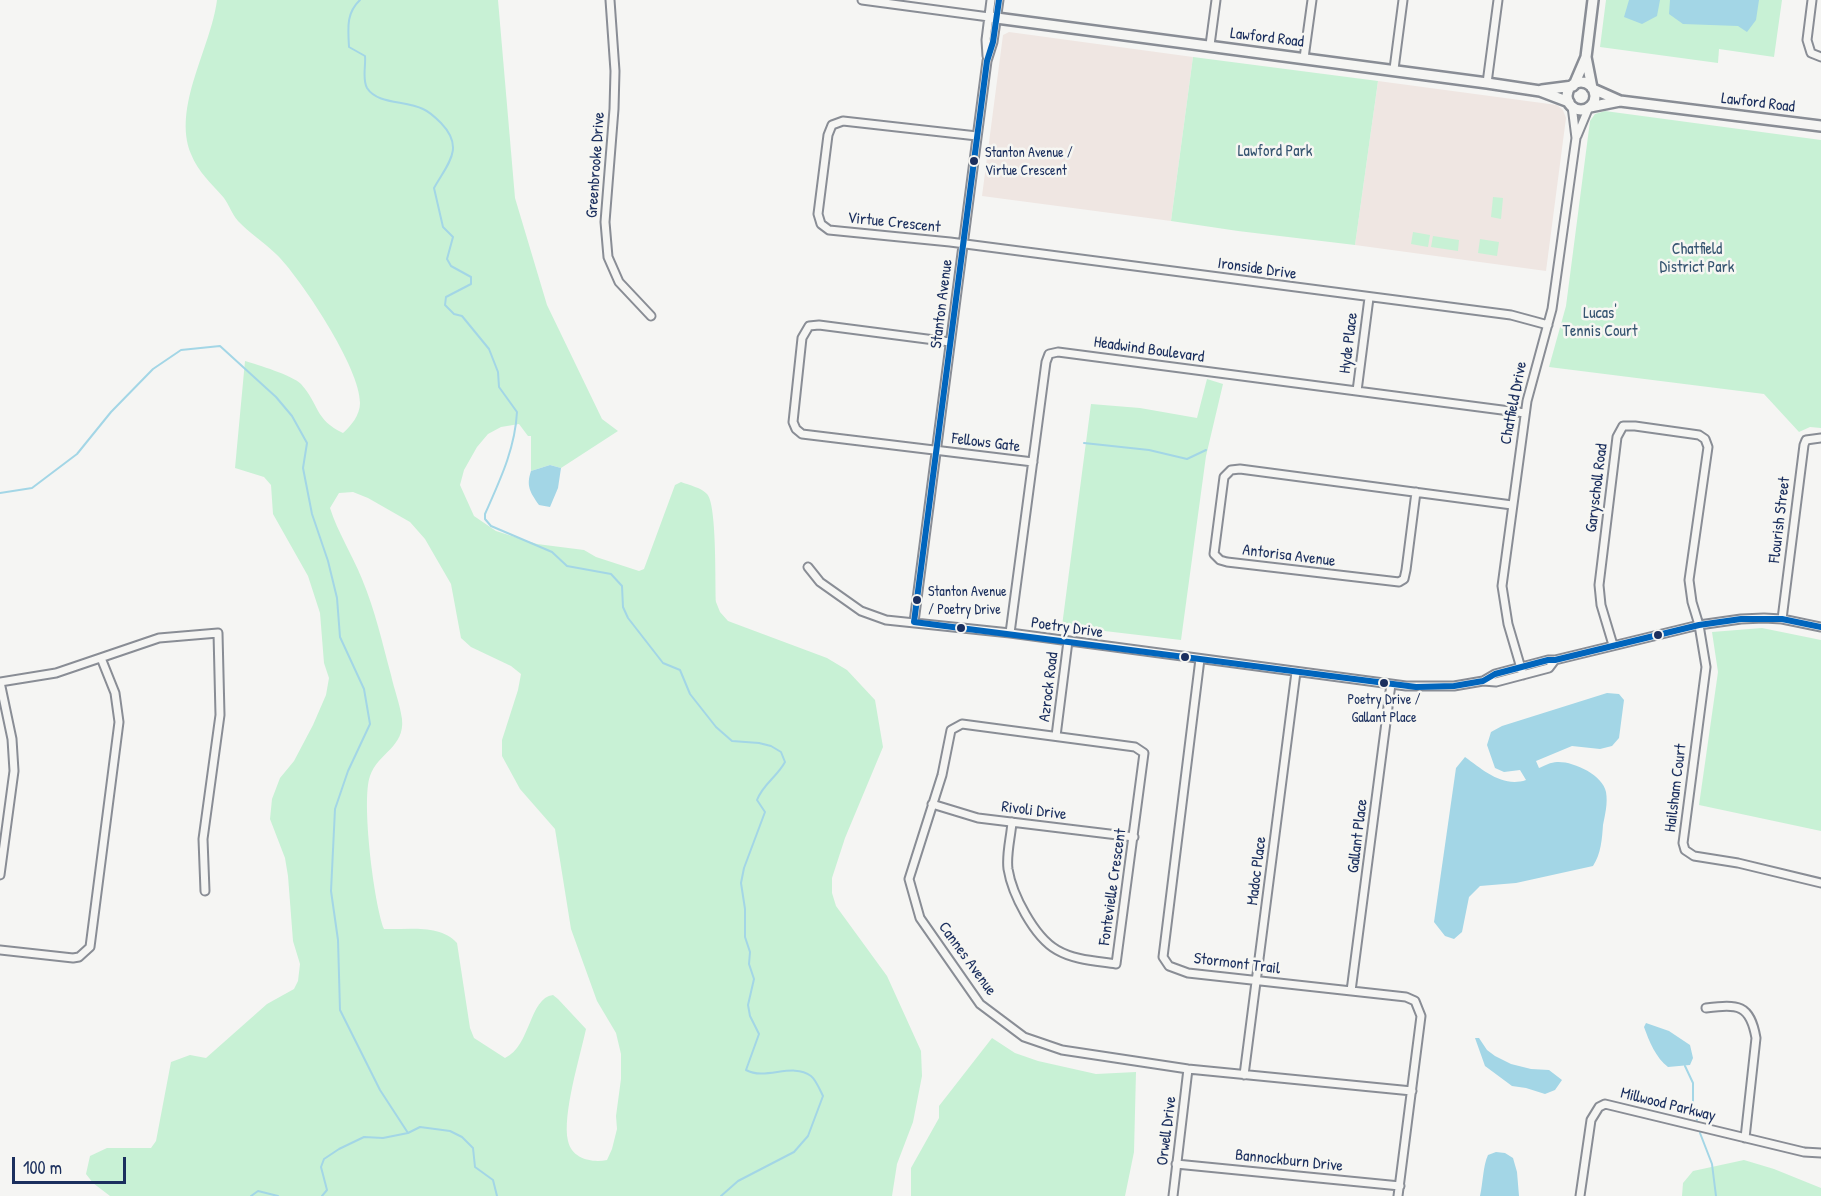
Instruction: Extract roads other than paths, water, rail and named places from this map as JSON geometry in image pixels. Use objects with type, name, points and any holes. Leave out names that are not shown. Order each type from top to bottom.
[{"type":"street","name":"Greenbrooke Drive","points":[[610,0],[615,71],[605,222],[608,256],[619,282],[651,316]]},
{"type":"street","points":[[862,0],[993,18]]},
{"type":"street","name":"Stanton Avenue","points":[[914,622],[987,61],[993,42],[991,0]]},
{"type":"street","name":"Stanton Avenue","points":[[993,18],[999,0]]},
{"type":"street","points":[[1210,45],[1216,0]]},
{"type":"street","points":[[1305,58],[1312,0]]},
{"type":"street","points":[[1394,69],[1403,0]]},
{"type":"street","points":[[1487,83],[1498,0]]},
{"type":"street","points":[[1586,57],[1568,94],[1570,104],[1581,110],[1590,107],[1595,97],[1586,57],[1593,0]]},
{"type":"street","points":[[1812,0],[1807,45],[1811,53],[1821,57]]},
{"type":"street","name":"Lawford Road","points":[[993,18],[1394,69],[1540,91],[1570,104]]},
{"type":"street","points":[[1573,85],[1583,83],[1592,89]]},
{"type":"street","name":"Lawford Road","points":[[1540,91],[1573,85]]},
{"type":"street","name":"Lawford Road","points":[[1592,89],[1620,101],[1821,126]]},
{"type":"street","name":"Lawford Road","points":[[1590,107],[1620,101]]},
{"type":"street","name":"Chatfield Drive","points":[[1570,104],[1576,138]]},
{"type":"street","name":"Chatfield Drive","points":[[1522,671],[1508,624],[1502,586],[1525,413],[1552,309],[1576,138],[1590,107]]},
{"type":"street","name":"Virtue Crescent","points":[[963,244],[824,228],[818,214],[828,135],[832,125],[843,121],[977,135]]},
{"type":"street","name":"Ironside Drive","points":[[963,244],[1511,315],[1548,325]]},
{"type":"street","name":"Hyde Place","points":[[1357,391],[1369,298]]},
{"type":"street","name":"Fellows Gate","points":[[950,342],[819,325],[809,326],[802,338],[793,422],[795,429],[802,434],[1033,462]]},
{"type":"street","name":"Headwind Boulevard","points":[[1011,633],[1046,362],[1049,354],[1058,352],[1525,413]]},
{"type":"street","name":"Garyscholl Road","points":[[1613,645],[1601,605],[1599,578],[1617,436],[1623,426],[1699,435],[1705,439],[1708,447],[1689,580],[1692,602],[1700,625]]},
{"type":"street","name":"Flourish Street","points":[[1782,619],[1804,445],[1809,438],[1821,438]]},
{"type":"street","name":"Antorisa Avenue","points":[[1416,492],[1406,570],[1404,579],[1399,582],[1227,562],[1220,560],[1214,554],[1224,477],[1231,470],[1240,469],[1416,492],[1512,505]]},
{"type":"street","name":"Poetry Drive","points":[[808,567],[820,582],[861,611],[886,620],[1011,633],[1416,687],[1454,686],[1483,681],[1496,682],[1522,671],[1549,668],[1555,660],[1700,625],[1764,618],[1782,619],[1821,627]]},
{"type":"street","name":"Hailsham Court","points":[[1700,625],[1706,667],[1683,843],[1685,850],[1694,856],[1738,863],[1821,883]]},
{"type":"street","points":[[0,875],[14,771],[12,739],[0,682],[47,675],[159,638],[218,633],[220,715],[203,839],[205,891]]},
{"type":"street","name":"Azrock Road","points":[[1056,736],[1068,641]]},
{"type":"street","points":[[0,950],[73,958],[79,957],[90,947],[119,722],[117,700],[101,658]]},
{"type":"street","name":"Stormont Trail","points":[[1200,659],[1163,957],[1169,966],[1188,973],[1406,997],[1415,1001],[1421,1016],[1398,1196]]},
{"type":"street","name":"Madoc Place","points":[[1244,1075],[1296,672]]},
{"type":"street","name":"Gallant Place","points":[[1351,991],[1391,684]]},
{"type":"street","name":"Cannes Avenue","points":[[1144,753],[1135,747],[962,724],[951,730],[942,775],[909,879],[920,918],[980,1004],[1024,1037],[1062,1050],[1244,1075],[1412,1091]]},
{"type":"street","name":"Fontevielle Crescent","points":[[1012,822],[1008,868],[1016,900],[1042,938],[1057,950],[1077,957],[1116,964],[1144,753]]},
{"type":"street","name":"Rivoli Drive","points":[[932,804],[978,818],[1134,837]]},
{"type":"street","points":[[1706,1008],[1731,1005],[1748,1012],[1753,1022],[1756,1038],[1745,1138]]},
{"type":"street","name":"Orwell Drive","points":[[1173,1196],[1188,1068]]},
{"type":"street","name":"Millwood Parkway","points":[[1580,1196],[1592,1120],[1599,1107],[1605,1104],[1804,1152],[1821,1153]]},
{"type":"street","name":"Bannockburn Drive","points":[[1176,1164],[1400,1186]]},
{"type":"water","points":[[1629,0],[1660,0],[1657,16],[1642,24],[1624,17]]},
{"type":"water","points":[[1670,0],[1759,0],[1756,20],[1747,32],[1738,26],[1683,24],[1669,14]]},
{"type":"water","points":[[550,465],[561,468],[558,488],[550,507],[539,505],[531,492],[529,481],[531,471]]},
{"type":"water","points":[[1607,693],[1619,694],[1624,700],[1619,738],[1612,746],[1600,749],[1572,746],[1536,761],[1539,768],[1557,762],[1571,764],[1586,770],[1604,786],[1607,796],[1601,846],[1593,866],[1516,883],[1480,886],[1469,897],[1462,932],[1454,939],[1445,936],[1434,922],[1456,768],[1465,757],[1501,780],[1518,782],[1526,780],[1520,770],[1504,772],[1495,768],[1487,745],[1491,732],[1502,726]]},
{"type":"water","points":[[1646,1023],[1669,1031],[1690,1045],[1693,1058],[1690,1065],[1668,1067],[1656,1054],[1648,1038],[1644,1027]]},
{"type":"water","points":[[1475,1038],[1479,1038],[1487,1050],[1495,1056],[1511,1064],[1531,1069],[1549,1070],[1562,1080],[1555,1090],[1545,1094],[1512,1086],[1485,1066]]},
{"type":"water","points":[[1496,1152],[1505,1153],[1513,1158],[1519,1196],[1480,1196],[1486,1159],[1488,1155]]},
{"type":"waterway","points":[[360,0],[350,16],[349,47],[365,56],[364,77],[367,88],[385,100],[416,106],[428,112],[441,123],[452,140],[452,156],[434,188],[443,227],[453,237],[447,259],[451,266],[471,277],[471,284],[446,297],[445,305],[454,314],[462,316],[489,349],[498,372],[499,387],[517,412],[510,452],[485,519],[491,526],[552,552],[567,566],[611,574],[622,586],[623,607],[628,618],[663,663],[680,670],[690,694],[716,727],[732,741],[771,746],[781,752],[785,762],[757,800],[765,812],[744,868],[741,883],[745,909],[745,937],[754,979],[748,1005],[750,1016],[759,1034],[746,1070],[762,1074],[787,1071],[804,1072],[813,1078],[823,1096],[808,1136],[794,1152],[738,1181],[721,1196]]},
{"type":"waterway","points":[[0,493],[32,488],[77,454],[111,412],[153,369],[181,350],[220,346],[276,397],[292,416],[307,443],[303,468],[312,514],[328,561],[337,598],[340,637],[364,689],[370,724],[348,771],[335,809],[331,891],[338,940],[340,1010],[380,1090],[408,1133]]},
{"type":"waterway","points":[[1084,443],[1149,450],[1187,459],[1206,450]]},
{"type":"waterway","points":[[1685,1066],[1693,1083],[1693,1102],[1697,1120]]},
{"type":"waterway","points":[[322,1196],[327,1190],[321,1167],[324,1159],[364,1137],[383,1138],[408,1133],[420,1127],[450,1131],[462,1137],[473,1148],[475,1167],[493,1180],[497,1196]]},
{"type":"waterway","points":[[1700,1133],[1712,1164],[1716,1196]]},
{"type":"waterway","points":[[251,1196],[258,1191],[278,1196]]},
{"type":"place","name":"Stanton Avenue / Virtue Crescent","points":[[974,161]]},
{"type":"place","name":"Stanton Avenue / Poetry Drive","points":[[917,600]]},
{"type":"place","name":"Poetry Drive / Gallant Place","points":[[1384,683]]},
{"type":"park label","name":"Lawford Park","points":[[1275,152]]},
{"type":"park label","name":"Chatfield District Park","points":[[1697,259]]},
{"type":"park label","name":"Lucas' Tennis Court","points":[[1600,323]]}]
